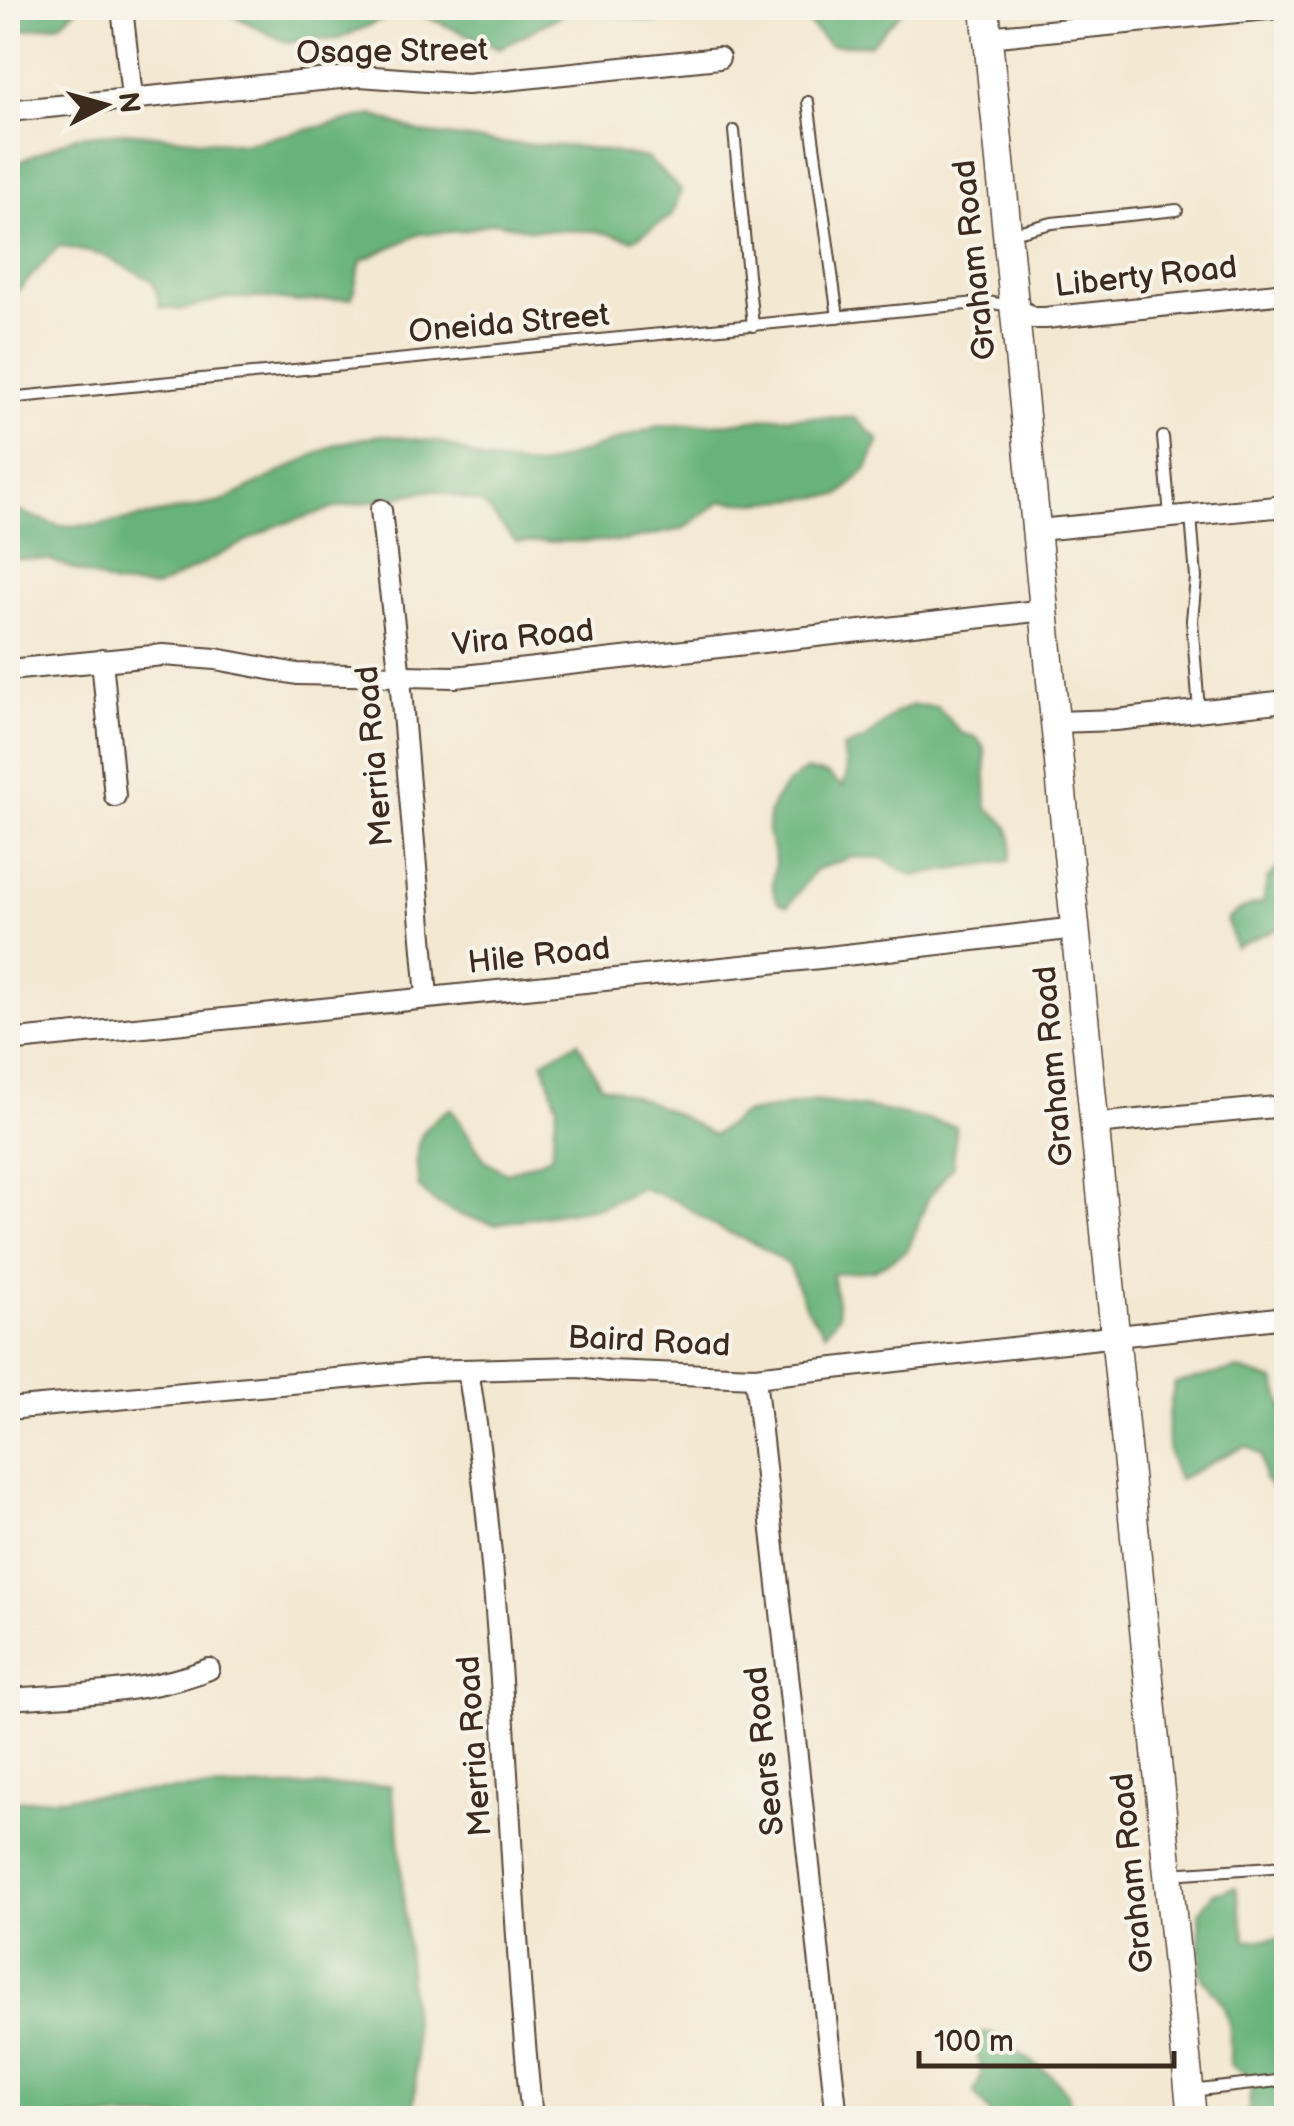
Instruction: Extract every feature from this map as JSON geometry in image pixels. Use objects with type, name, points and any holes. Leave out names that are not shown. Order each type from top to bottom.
[{"type":"main road","name":"Graham Road","points":[[985,8],[1191,2105]]},
{"type":"street","points":[[122,8],[132,97]]},
{"type":"street","points":[[988,36],[1278,8]]},
{"type":"street","name":"Osage Street","points":[[8,111],[360,76],[467,84],[719,58]]},
{"type":"street","name":"Liberty Road","points":[[1015,307],[1033,318],[1045,318],[1286,293]]},
{"type":"street","points":[[1038,530],[1286,506]]},
{"type":"street","name":"Merria Road","points":[[381,510],[400,678],[427,998]]},
{"type":"street","name":"Vira Road","points":[[8,670],[163,655],[296,674],[455,676],[1045,610]]},
{"type":"street","points":[[102,660],[115,796]]},
{"type":"street","points":[[1057,722],[1286,701]]},
{"type":"street","name":"Hile Road","points":[[8,1041],[1076,928]]},
{"type":"street","points":[[1095,1124],[1286,1106]]},
{"type":"street","name":"Baird Road","points":[[8,1409],[422,1370],[580,1366],[610,1371],[755,1377],[1286,1317]]},
{"type":"street","name":"Merria Road","points":[[468,1370],[479,1435],[500,1656],[532,2118]]},
{"type":"street","name":"Sears Road","points":[[755,1377],[837,2118]]},
{"type":"street","points":[[8,1699],[147,1686],[181,1680],[208,1669]]},
{"type":"lane","points":[[808,102],[838,318]]},
{"type":"lane","points":[[734,131],[753,326]]},
{"type":"lane","points":[[1008,234],[1052,223],[1177,210]]},
{"type":"lane","name":"Oneida Street","points":[[8,398],[987,302],[1015,307]]},
{"type":"lane","points":[[1163,437],[1196,578],[1192,620],[1199,710]]},
{"type":"lane","points":[[1168,1874],[1286,1866]]},
{"type":"lane","points":[[1191,2105],[1286,2080]]},
{"type":"green space","points":[[8,8],[78,8],[60,24],[8,33]]},
{"type":"green space","points":[[219,8],[575,8],[499,48],[407,9],[338,39],[285,42]]},
{"type":"green space","points":[[576,8],[679,8],[657,22]]},
{"type":"green space","points":[[794,8],[905,8],[870,45],[829,45]]},
{"type":"green space","points":[[373,115],[422,133],[581,147],[647,158],[681,190],[672,216],[633,240],[596,231],[531,230],[495,222],[462,231],[420,234],[361,261],[352,298],[298,302],[226,298],[181,310],[160,307],[153,281],[102,255],[59,246],[19,290],[8,294],[8,174],[19,162],[76,136],[125,132],[242,144]]},
{"type":"green space","points":[[772,417],[855,418],[879,440],[867,469],[840,495],[756,503],[721,501],[683,529],[624,541],[516,542],[483,504],[433,490],[335,508],[276,526],[156,588],[114,585],[50,560],[8,558],[8,507],[59,526],[100,525],[221,502],[336,444],[380,435],[441,442],[483,460],[539,467],[658,426]]},
{"type":"green space","points":[[913,705],[938,707],[961,733],[976,737],[985,749],[987,808],[1009,830],[1009,861],[912,876],[881,858],[852,857],[815,870],[788,906],[778,902],[773,886],[775,859],[768,821],[778,796],[805,771],[827,774],[843,787],[847,773],[843,748],[866,739],[895,713]]},
{"type":"green space","points":[[1284,861],[1286,925],[1235,947],[1227,920],[1237,911],[1263,902],[1267,880]]},
{"type":"green space","points":[[578,1042],[601,1085],[658,1106],[713,1135],[743,1114],[814,1101],[956,1126],[953,1165],[928,1199],[908,1250],[874,1270],[832,1274],[839,1315],[825,1333],[806,1308],[789,1265],[716,1227],[679,1202],[642,1188],[603,1206],[495,1224],[459,1215],[434,1202],[419,1188],[419,1141],[430,1124],[451,1108],[485,1160],[507,1173],[551,1156],[557,1105],[543,1061]]},
{"type":"green space","points":[[1237,1369],[1275,1381],[1286,1415],[1286,1512],[1283,1497],[1264,1480],[1261,1455],[1247,1446],[1178,1479],[1173,1468],[1168,1432],[1175,1383]]},
{"type":"green space","points":[[390,1785],[398,1824],[416,2068],[414,2118],[8,2118],[8,1805],[14,1801],[190,1789]]},
{"type":"green space","points":[[1236,1887],[1246,1940],[1286,1938],[1286,2118],[1248,2118],[1252,2078],[1230,2065],[1230,2028],[1223,2004],[1201,1976],[1199,1913],[1213,1893]]},
{"type":"green space","points":[[989,2032],[1051,2075],[1068,2093],[1073,2118],[994,2118],[974,2093],[982,2074],[974,2043],[982,2033]]}]
